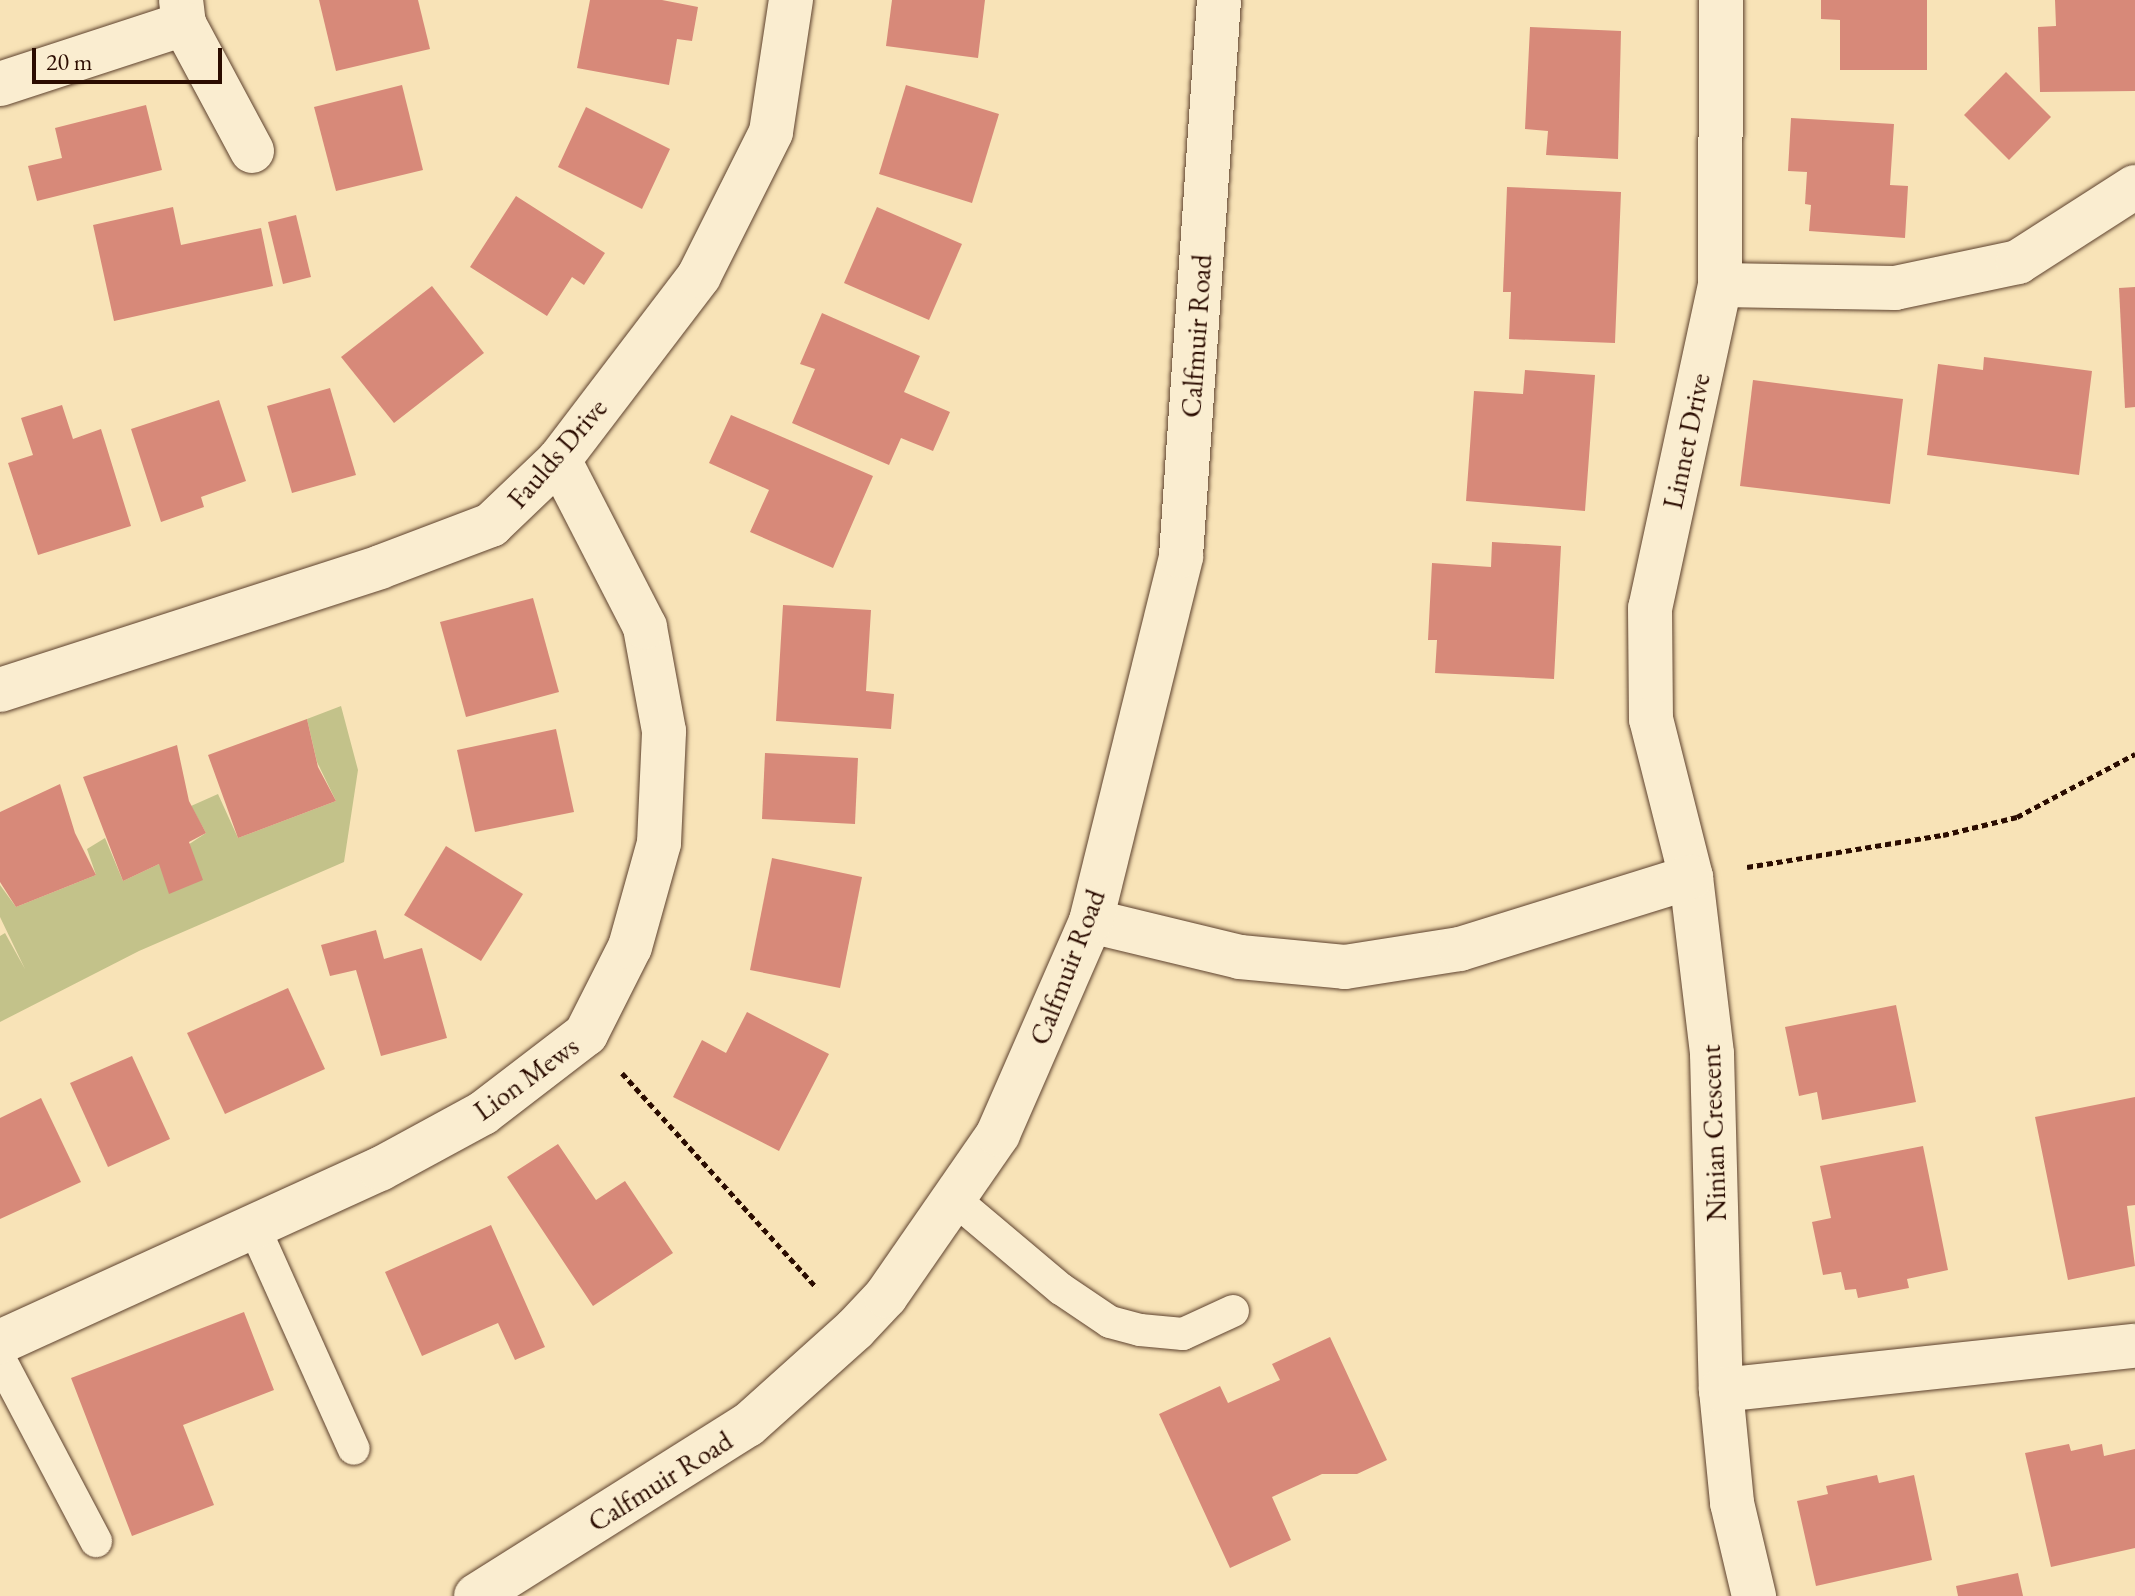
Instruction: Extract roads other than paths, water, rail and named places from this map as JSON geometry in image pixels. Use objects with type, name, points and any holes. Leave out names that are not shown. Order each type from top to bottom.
[{"type":"street","name":"Faulds Drive","points":[[0,690],[380,567],[491,525],[559,460],[699,276],[771,132],[791,0]]},
{"type":"street","name":"Calfmuir Road","points":[[476,1596],[748,1425],[855,1329],[886,1296],[998,1134],[1091,921],[1181,556],[1219,0]]},
{"type":"street","name":"Linnet Drive","points":[[1691,877],[1651,719],[1650,608],[1720,285],[1721,0]]},
{"type":"street","points":[[0,84],[182,12],[252,151]]},
{"type":"street","points":[[1720,285],[1895,288],[2018,262],[2135,187]]},
{"type":"street","name":"Lion Mews","points":[[0,1342],[380,1169],[483,1113],[586,1034],[630,947],[659,843],[664,731],[645,627],[559,460]]},
{"type":"street","points":[[1091,921],[1240,957],[1345,967],[1460,949],[1691,877]]},
{"type":"street","name":"Ninian Crescent","points":[[1691,877],[1712,1054],[1721,1390],[1732,1503],[1754,1596]]},
{"type":"street","points":[[1721,1390],[2135,1346]]},
{"type":"lane","points":[[954,1199],[1061,1289],[1110,1322],[1140,1330],[1183,1334],[1233,1311]]},
{"type":"lane","points":[[254,1227],[354,1449]]},
{"type":"lane","points":[[0,1359],[96,1541]]}]
